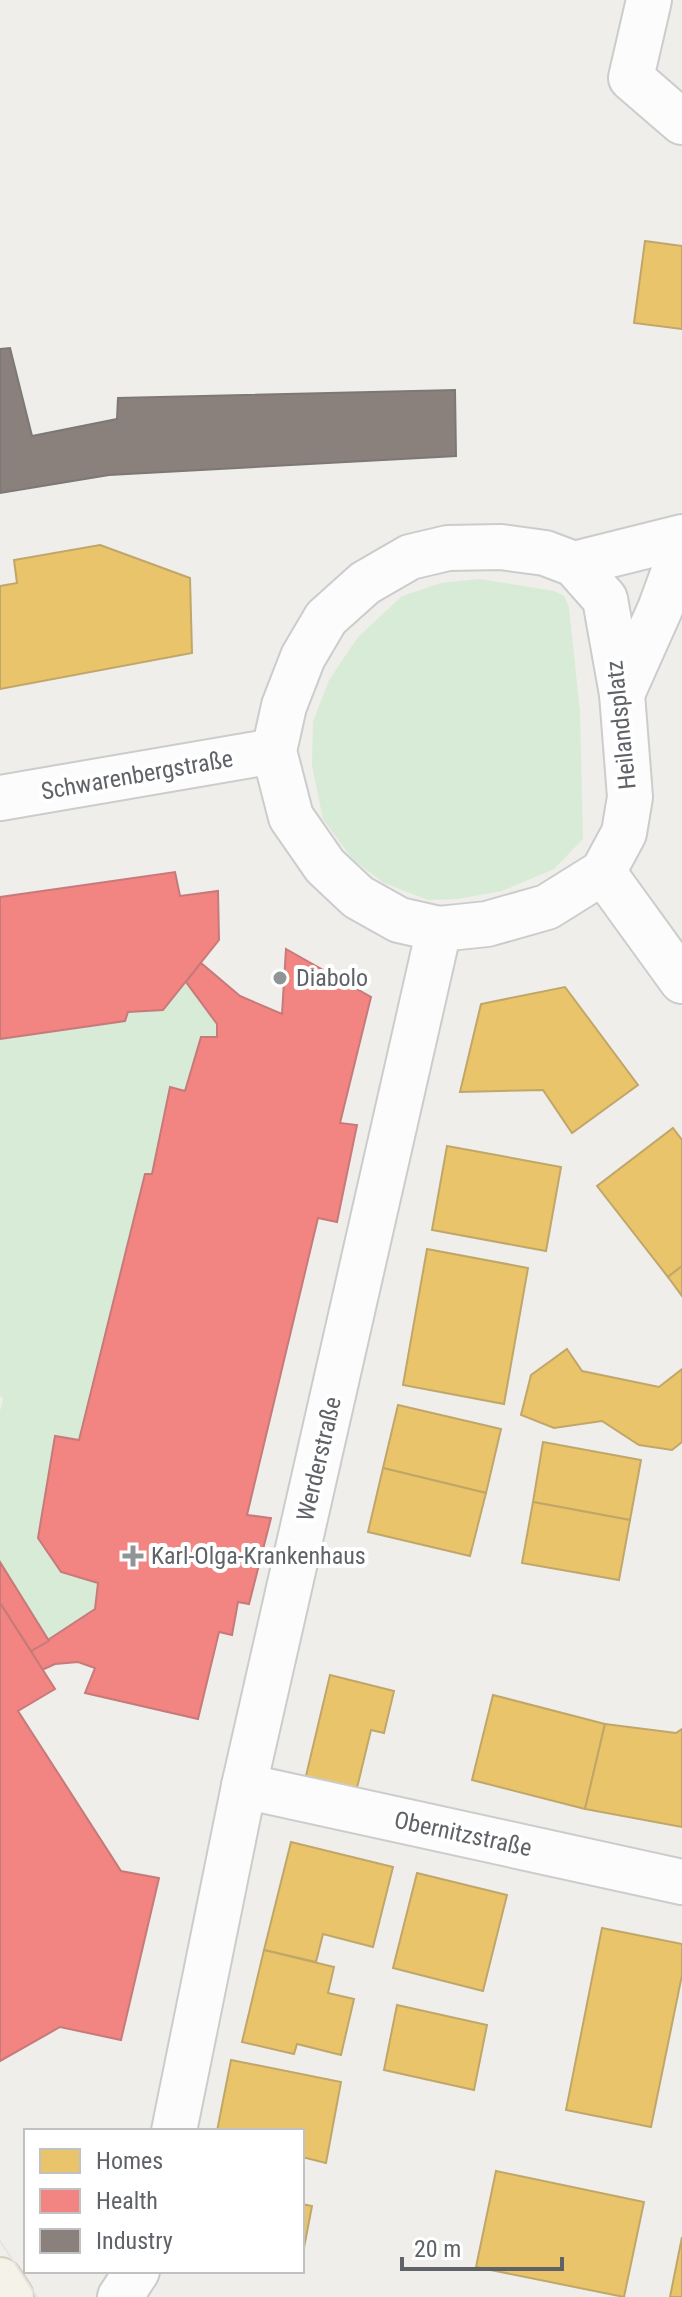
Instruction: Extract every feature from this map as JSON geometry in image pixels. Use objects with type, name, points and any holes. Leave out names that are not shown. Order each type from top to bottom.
[{"type":"main road","points":[[0,2280],[11,2297]]},
{"type":"street","points":[[649,0],[631,78],[682,122]]},
{"type":"street","points":[[574,564],[682,537]]},
{"type":"street","name":"Heilandsplatz","points":[[501,547],[545,553],[574,564],[605,599],[622,694],[630,797],[624,833],[603,872],[547,907],[487,924],[439,929],[399,920],[358,897],[325,866],[291,817],[274,751],[284,706],[303,657],[326,618],[365,583],[410,557],[448,548],[501,547]]},
{"type":"street","points":[[622,694],[660,609],[682,549]]},
{"type":"street","name":"Schwarenbergstraße","points":[[0,798],[274,751]]},
{"type":"street","points":[[603,872],[682,981]]},
{"type":"street","name":"Werderstraße","points":[[174,2129],[244,1786],[439,929]]},
{"type":"street","name":"Obernitzstraße","points":[[244,1786],[682,1882]]},
{"type":"street","points":[[120,2297],[136,2273]]},
{"type":"green space","points":[[480,579],[554,591],[564,596],[569,607],[580,712],[583,839],[554,869],[502,891],[458,899],[428,900],[384,883],[353,860],[323,819],[312,766],[313,722],[329,680],[358,637],[402,596],[441,583]]},
{"type":"green space","points":[[186,982],[217,1024],[217,1037],[201,1037],[185,1091],[170,1088],[152,1174],[145,1174],[79,1440],[98,1583],[95,1609],[49,1641],[0,1562],[0,1411],[3,1399],[0,1395],[0,1039],[125,1021],[128,1012],[163,1010]]},
{"type":"building: Homes","points":[[645,241],[682,246],[682,329],[634,323]]},
{"type":"building: Homes","points":[[100,545],[190,578],[192,653],[0,689],[0,586],[17,583],[14,560]]},
{"type":"building: Homes","points":[[565,987],[638,1085],[572,1133],[543,1090],[460,1092],[481,1004]]},
{"type":"building: Homes","points":[[673,1128],[682,1140],[682,1266],[668,1277],[597,1186]]},
{"type":"building: Homes","points":[[447,1146],[561,1167],[546,1251],[432,1230]]},
{"type":"building: Homes","points":[[427,1249],[528,1268],[504,1404],[403,1385]]},
{"type":"building: Homes","points":[[682,1266],[682,1296],[668,1277]]},
{"type":"building: Homes","points":[[567,1349],[582,1371],[659,1387],[682,1369],[682,1442],[672,1450],[639,1445],[602,1421],[554,1428],[521,1415],[531,1375]]},
{"type":"building: Homes","points":[[398,1405],[501,1429],[486,1493],[383,1468]]},
{"type":"building: Homes","points":[[543,1442],[641,1460],[630,1520],[533,1502]]},
{"type":"building: Homes","points":[[383,1468],[486,1493],[470,1556],[368,1532]]},
{"type":"building: Homes","points":[[533,1502],[630,1520],[619,1580],[522,1563]]},
{"type":"building: Homes","points":[[330,1675],[394,1691],[384,1733],[371,1730],[356,1792],[305,1780]]},
{"type":"building: Homes","points":[[493,1695],[605,1724],[585,1809],[472,1780]]},
{"type":"building: Homes","points":[[605,1724],[676,1733],[682,1729],[682,1827],[585,1809]]},
{"type":"building: Homes","points":[[291,1842],[393,1867],[373,1947],[323,1934],[316,1962],[264,1950]]},
{"type":"building: Homes","points":[[417,1873],[507,1895],[483,1991],[393,1968]]},
{"type":"building: Homes","points":[[602,1928],[682,1944],[682,1975],[651,2127],[566,2110]]},
{"type":"building: Homes","points":[[264,1950],[334,1967],[328,1993],[354,1999],[341,2055],[297,2044],[294,2054],[242,2042]]},
{"type":"building: Homes","points":[[397,2005],[487,2025],[474,2090],[384,2070]]},
{"type":"building: Homes","points":[[231,2060],[341,2082],[326,2163],[304,2158],[304,2129],[217,2129]]},
{"type":"building: Homes","points":[[496,2171],[644,2202],[624,2297],[476,2267]]},
{"type":"building: Homes","points":[[304,2204],[312,2206],[304,2248]]},
{"type":"building: Homes","points":[[682,2237],[682,2297],[670,2297]]},
{"type":"building: Health","points":[[175,872],[180,896],[218,891],[219,940],[163,1010],[128,1012],[125,1021],[0,1039],[0,897]]},
{"type":"building: Health","points":[[286,949],[371,997],[340,1123],[357,1125],[337,1222],[318,1218],[247,1515],[271,1518],[249,1604],[238,1602],[232,1635],[219,1632],[198,1719],[85,1693],[95,1668],[78,1662],[55,1664],[42,1670],[31,1651],[95,1609],[98,1583],[61,1572],[38,1538],[55,1436],[79,1440],[145,1174],[152,1174],[170,1087],[185,1091],[201,1037],[217,1037],[217,1024],[186,982],[201,963],[240,996],[282,1014]]},
{"type":"building: Health","points":[[0,1562],[49,1641],[31,1651],[0,1603]]},
{"type":"building: Health","points":[[0,1603],[55,1689],[18,1711],[121,1871],[159,1878],[121,2040],[60,2027],[0,2061]]},
{"type":"building: Industry","points":[[10,348],[32,436],[117,419],[118,398],[455,390],[456,456],[109,475],[0,493],[0,349]]},
{"type":"tram line","points":[[0,2241],[37,2297]]},
{"type":"place","name":"Diabolo","points":[[280,978]]},
{"type":"place","name":"Karl-Olga-Krankenhaus","points":[[133,1556]]}]
